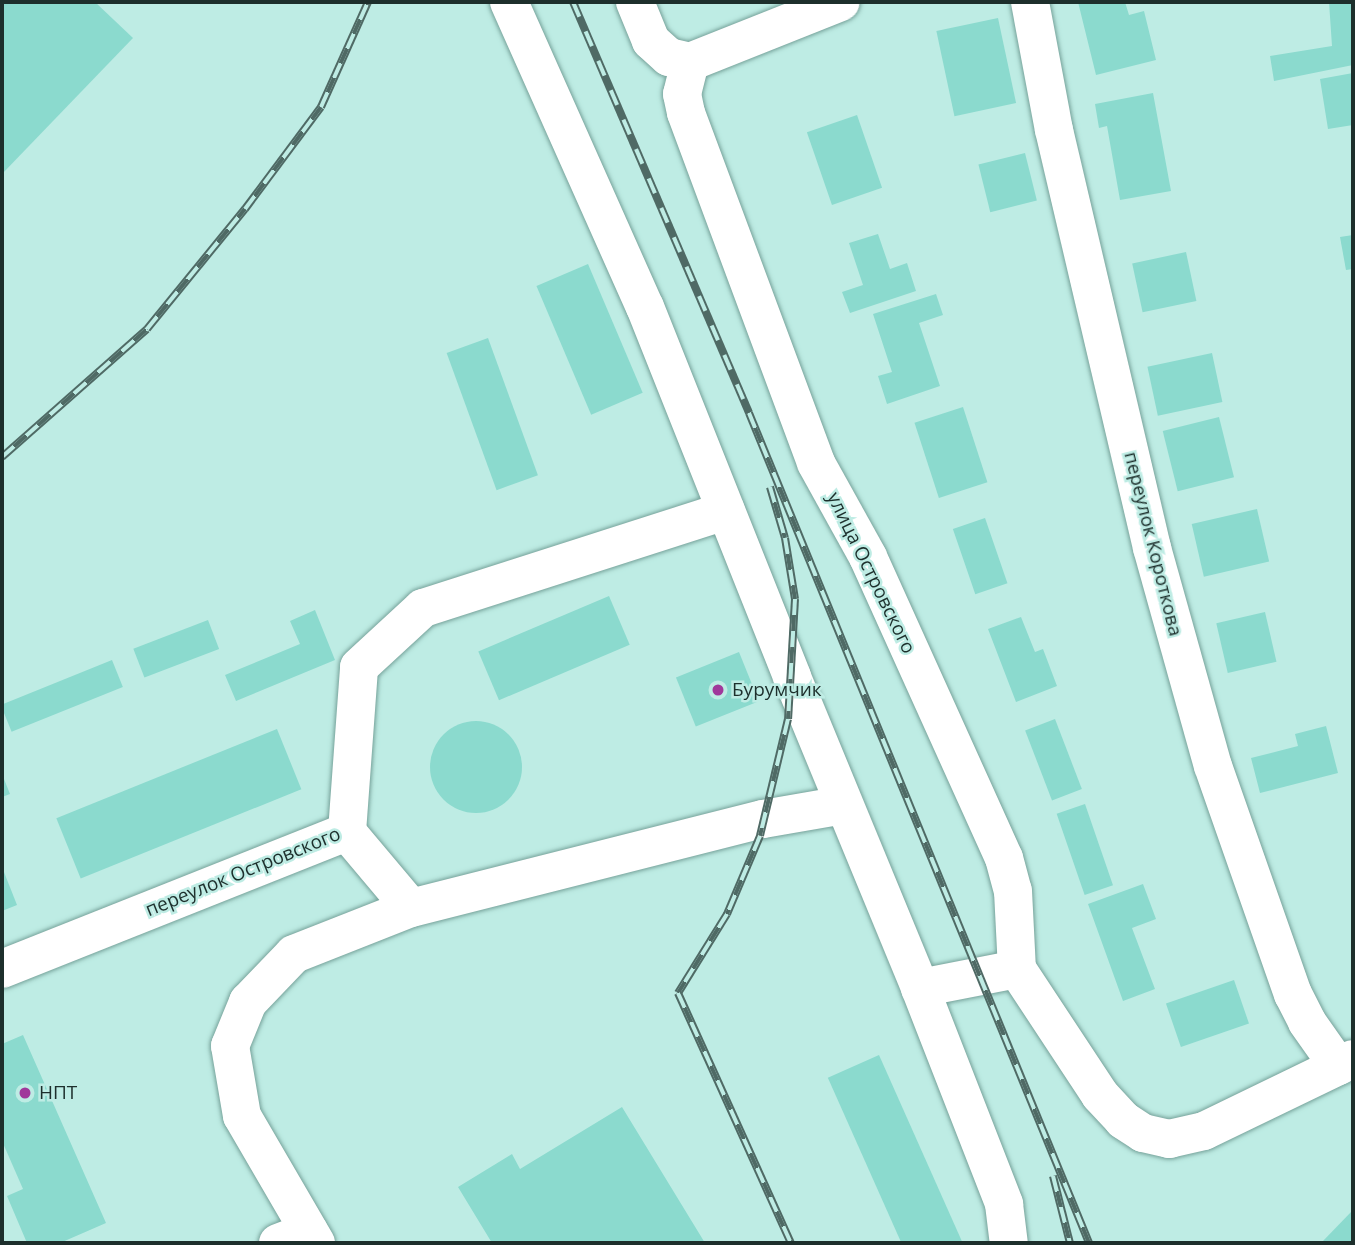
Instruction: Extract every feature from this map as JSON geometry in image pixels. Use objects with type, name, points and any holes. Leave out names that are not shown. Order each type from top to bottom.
[{"type":"street","points":[[509,2],[645,306],[920,988],[1004,1204],[1009,1243]]},
{"type":"street","points":[[635,2],[651,41],[669,57],[690,62],[841,2]]},
{"type":"street","name":"переулок Короткова","points":[[1030,2],[1054,130],[1152,548],[1213,766],[1293,994],[1307,1022],[1345,1062]]},
{"type":"street","name":"улица Островского","points":[[690,62],[682,94],[686,113],[816,463],[868,557],[1004,858],[1013,891],[1017,969]]},
{"type":"street","name":"переулок Островского","points":[[2,969],[347,832],[359,667],[423,608],[726,511]]},
{"type":"street","points":[[301,1239],[242,1116],[230,1046],[248,1002],[294,954],[411,908],[763,819],[844,805]]},
{"type":"street","points":[[347,832],[411,908]]},
{"type":"street","points":[[920,988],[1017,969],[1100,1095],[1123,1120],[1143,1133],[1169,1139],[1204,1131],[1345,1062]]},
{"type":"building","points":[[2,2],[95,2],[133,38],[2,174]]},
{"type":"building","points":[[1078,2],[1125,2],[1129,15],[1144,11],[1156,60],[1096,75]]},
{"type":"building","points":[[1329,2],[1353,2],[1353,65],[1274,81],[1270,56],[1332,46]]},
{"type":"building","points":[[998,18],[1016,103],[954,116],[936,31]]},
{"type":"building","points":[[1353,73],[1353,125],[1328,129],[1320,79]]},
{"type":"building","points":[[1153,93],[1171,191],[1120,200],[1107,126],[1099,128],[1095,104]]},
{"type":"building","points":[[857,115],[882,188],[832,205],[807,132]]},
{"type":"building","points":[[1025,153],[1037,201],[990,212],[978,165]]},
{"type":"building","points":[[878,234],[890,269],[907,263],[916,291],[850,313],[842,292],[863,285],[849,243]]},
{"type":"building","points":[[1353,235],[1353,269],[1346,270],[1340,237]]},
{"type":"building","points":[[1186,252],[1196,301],[1143,312],[1132,263]]},
{"type":"building","points":[[588,264],[643,393],[591,415],[536,286]]},
{"type":"building","points":[[936,294],[943,315],[919,323],[940,386],[887,404],[878,376],[892,372],[873,314]]},
{"type":"building","points":[[488,338],[538,475],[497,490],[447,353]]},
{"type":"building","points":[[1212,353],[1222,402],[1158,416],[1147,367]]},
{"type":"building","points":[[963,407],[987,482],[939,498],[914,423]]},
{"type":"building","points":[[1219,417],[1234,477],[1178,491],[1163,431]]},
{"type":"building","points":[[1257,509],[1269,562],[1204,577],[1192,524]]},
{"type":"building","points":[[985,518],[1007,583],[975,594],[953,529]]},
{"type":"building","points":[[609,596],[630,645],[499,700],[478,651]]},
{"type":"building","points":[[315,610],[335,660],[236,701],[225,675],[300,644],[290,621]]},
{"type":"building","points":[[1265,612],[1276,662],[1228,673],[1216,623]]},
{"type":"building","points":[[1021,617],[1035,652],[1043,649],[1057,686],[1016,702],[988,629]]},
{"type":"building","points":[[208,620],[219,649],[144,678],[133,649]]},
{"type":"building","name":"Бурумчик","points":[[739,652],[759,701],[696,727],[676,677]]},
{"type":"building","points":[[112,660],[123,687],[12,732],[2,704]]},
{"type":"building","points":[[1055,719],[1082,789],[1052,800],[1025,730]]},
{"type":"building","points":[[476,721],[494,724],[509,734],[519,749],[522,767],[519,785],[509,800],[494,810],[476,813],[458,810],[443,800],[433,785],[430,767],[433,749],[443,734],[458,724]]},
{"type":"building","points":[[1326,726],[1338,773],[1260,793],[1251,758],[1298,746],[1295,734]]},
{"type":"building","points":[[277,729],[301,789],[81,878],[56,818]]},
{"type":"building","points":[[2,774],[10,794],[2,797]]},
{"type":"building","points":[[1085,804],[1113,885],[1085,895],[1057,814]]},
{"type":"building","points":[[2,867],[17,905],[2,911]]},
{"type":"building","points":[[1143,884],[1156,919],[1132,928],[1155,989],[1123,1001],[1088,904]]},
{"type":"building","points":[[1234,980],[1249,1023],[1181,1047],[1166,1003]]},
{"type":"building","name":"НПТ","points":[[23,1035],[106,1223],[60,1243],[27,1243],[7,1196],[23,1189],[2,1141],[2,1044]]},
{"type":"building","points":[[879,1055],[963,1243],[901,1243],[828,1078]]},
{"type":"building","points":[[622,1107],[705,1243],[492,1243],[458,1187],[512,1154],[520,1169]]},
{"type":"building","points":[[1353,1210],[1353,1243],[1321,1243]]},
{"type":"railway","points":[[2,457],[147,329],[245,209],[321,107],[368,2]]},
{"type":"railway","points":[[573,2],[749,413],[1089,1243]]},
{"type":"railway","points":[[770,487],[785,538],[795,599],[788,719],[760,836],[727,914],[678,993],[791,1243]]},
{"type":"railway","points":[[1053,1176],[1070,1243]]},
{"type":"place","name":"Бурумчик","points":[[718,690]]},
{"type":"place","name":"НПТ","points":[[25,1093]]}]
